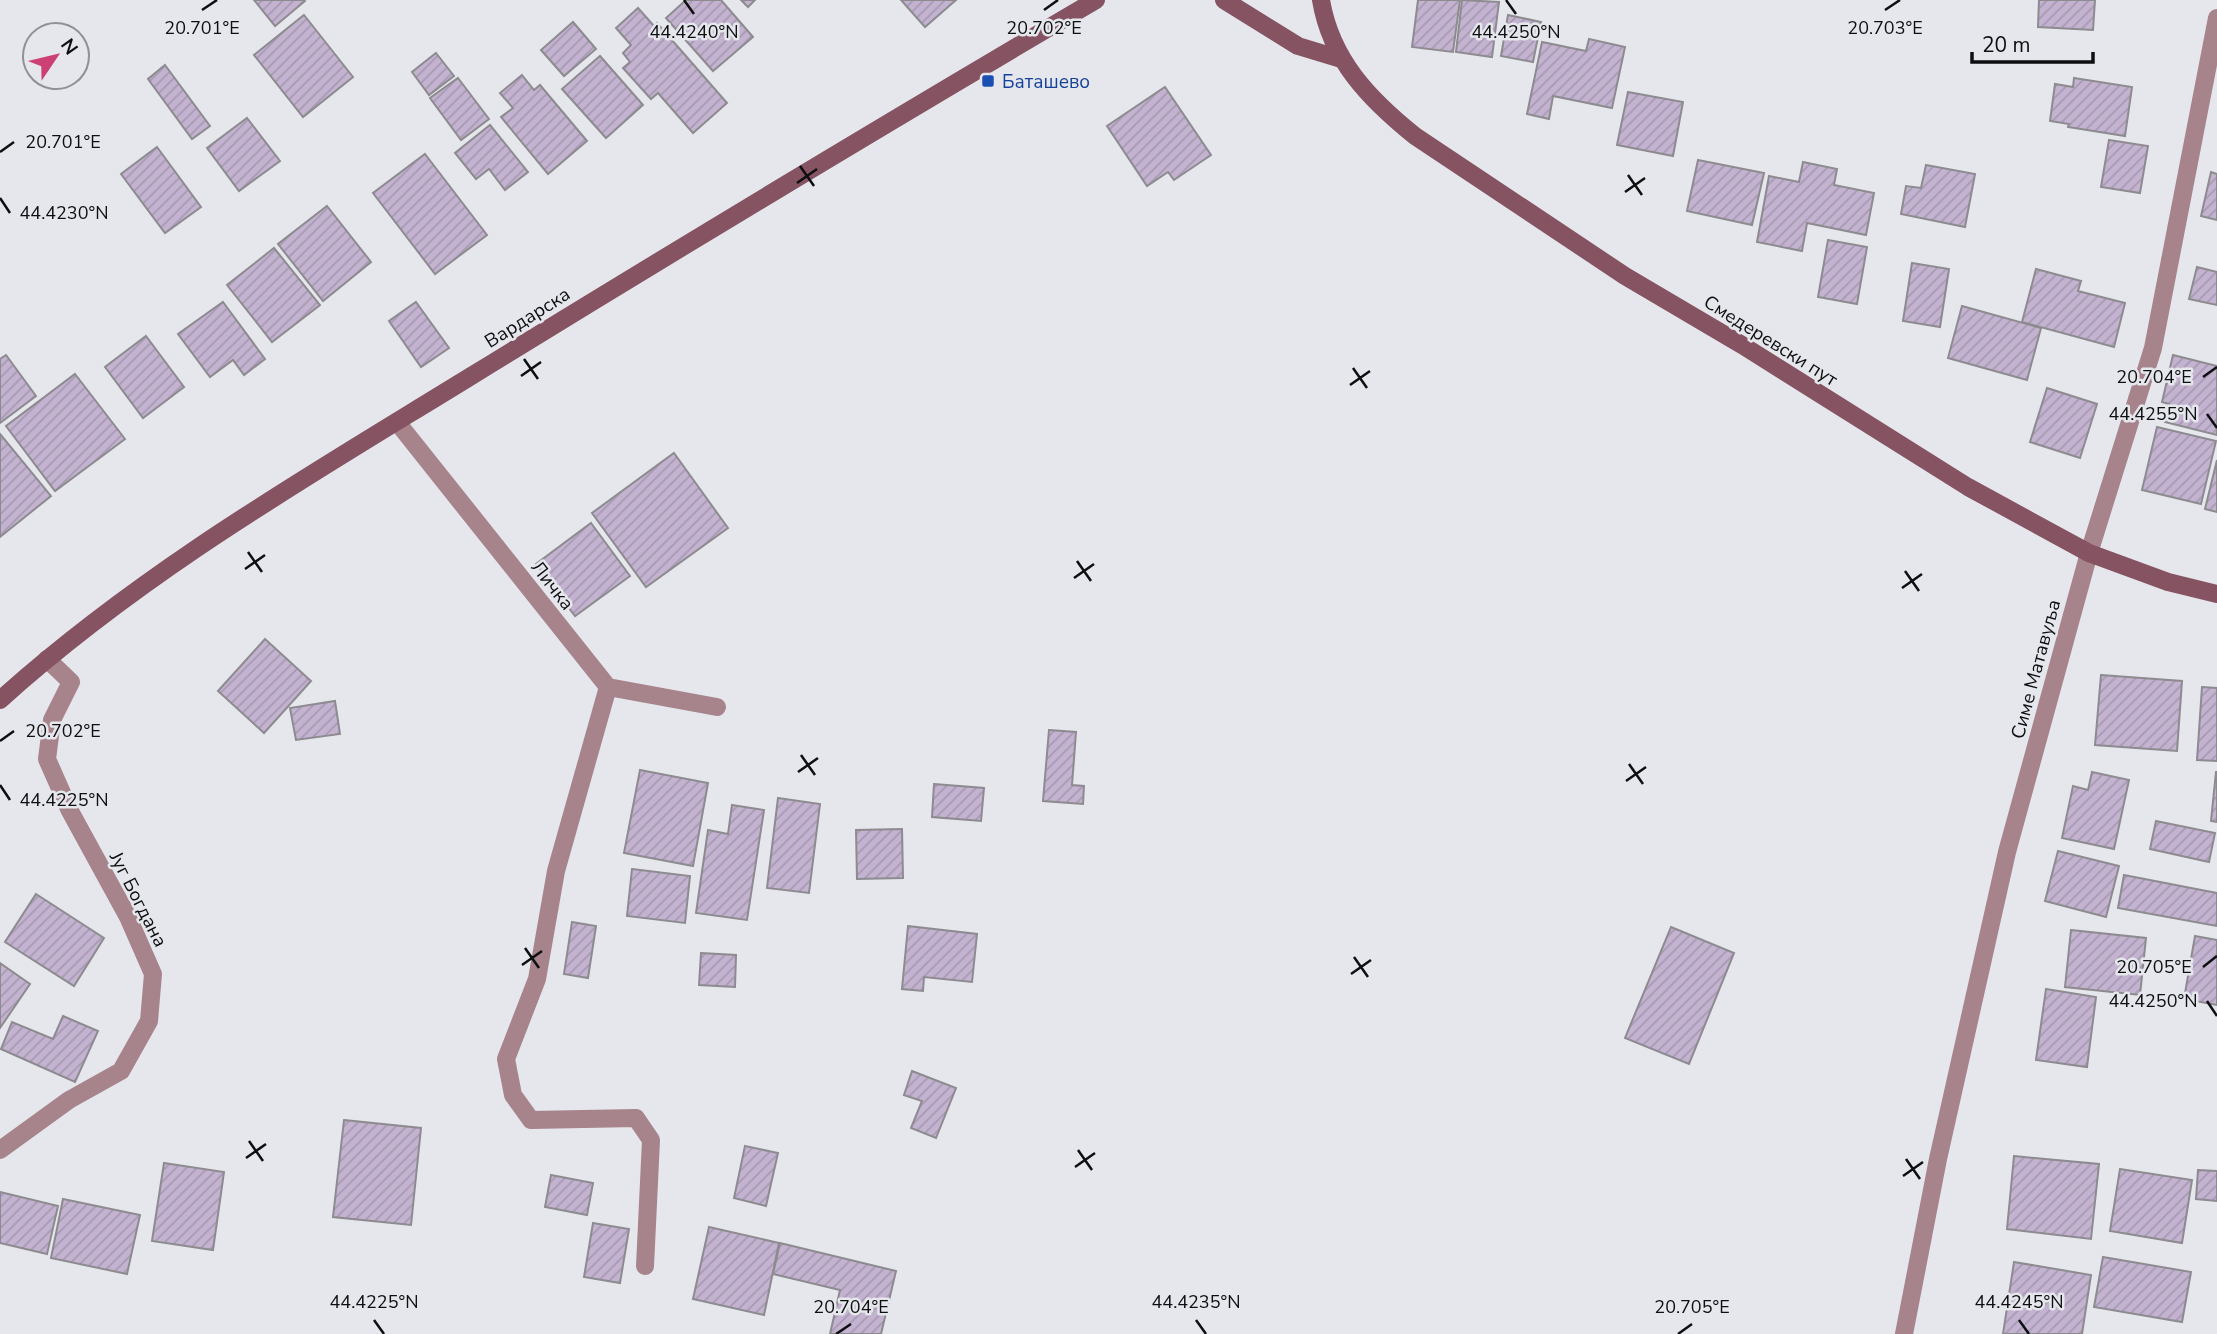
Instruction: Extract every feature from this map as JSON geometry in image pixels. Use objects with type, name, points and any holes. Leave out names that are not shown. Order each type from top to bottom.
[{"type":"main road","name":"Вардарска","points":[[0,699],[47,659],[192,549],[792,179],[1096,0]]},
{"type":"main road","points":[[1224,0],[1298,46],[1341,59]]},
{"type":"main road","name":"Смедеревски пут","points":[[1321,0],[1329,33],[1341,59],[1370,97],[1415,136],[1625,276],[1742,345],[1968,487],[2089,553],[2168,582],[2217,594]]},
{"type":"street","name":"Симе Матавуља","points":[[1904,1334],[1938,1159],[2007,852],[2089,553],[2152,348],[2217,18]]},
{"type":"street","name":"Личка","points":[[397,422],[608,687]]},
{"type":"street","name":"Југ Богдана","points":[[0,1150],[69,1100],[121,1071],[149,1021],[153,974],[128,917],[70,811],[47,759],[52,720],[71,682],[47,659]]},
{"type":"street","points":[[645,1266],[651,1140],[636,1118],[531,1120],[513,1095],[506,1059],[537,979],[556,871],[608,687],[717,707]]},
{"type":"building","points":[[254,0],[304,0],[305,1],[275,26]]},
{"type":"building","points":[[686,0],[721,0],[753,37],[713,71],[666,18]]},
{"type":"building","points":[[741,0],[755,0],[748,7]]},
{"type":"building","points":[[901,0],[956,0],[925,27]]},
{"type":"building","points":[[1418,0],[1460,0],[1453,52],[1412,47]]},
{"type":"building","points":[[1462,0],[1499,2],[1492,57],[1456,52]]},
{"type":"building","points":[[2039,0],[2095,0],[2093,30],[2038,27]]},
{"type":"building","points":[[638,8],[654,26],[657,23],[727,103],[693,133],[658,93],[651,99],[623,68],[630,62],[623,53],[631,45],[616,28]]},
{"type":"building","points":[[304,15],[353,77],[303,117],[254,55]]},
{"type":"building","points":[[1508,15],[1541,22],[1533,62],[1501,56]]},
{"type":"building","points":[[573,22],[596,49],[564,76],[541,50]]},
{"type":"building","points":[[1589,39],[1625,47],[1612,108],[1553,96],[1549,119],[1527,114],[1542,42],[1586,51]]},
{"type":"building","points":[[436,53],[454,76],[429,95],[412,72]]},
{"type":"building","points":[[600,56],[643,105],[606,138],[562,89]]},
{"type":"building","points":[[165,65],[210,126],[192,139],[148,79]]},
{"type":"building","points":[[522,75],[534,90],[540,85],[587,141],[548,174],[501,117],[513,108],[500,93]]},
{"type":"building","points":[[458,78],[489,119],[461,140],[430,98]]},
{"type":"building","points":[[2074,78],[2132,87],[2125,136],[2068,127],[2069,124],[2050,121],[2055,84],[2073,87]]},
{"type":"building","points":[[1165,87],[1211,155],[1174,180],[1168,172],[1147,186],[1107,126]]},
{"type":"building","points":[[1628,92],[1683,102],[1673,156],[1617,145]]},
{"type":"building","points":[[247,118],[280,161],[239,191],[207,148]]},
{"type":"building","points":[[490,125],[528,172],[505,190],[489,169],[476,179],[455,153]]},
{"type":"building","points":[[2109,140],[2148,146],[2140,193],[2101,187]]},
{"type":"building","points":[[157,147],[201,207],[165,233],[121,174]]},
{"type":"building","points":[[425,154],[487,235],[435,274],[373,193]]},
{"type":"building","points":[[1698,160],[1764,173],[1752,225],[1687,211]]},
{"type":"building","points":[[1803,162],[1837,169],[1834,185],[1874,193],[1866,235],[1807,223],[1802,251],[1757,242],[1769,176],[1799,182]]},
{"type":"building","points":[[1926,165],[1975,174],[1965,227],[1901,214],[1906,186],[1921,188]]},
{"type":"building","points":[[2211,172],[2217,174],[2217,220],[2201,216]]},
{"type":"building","points":[[327,206],[371,262],[323,301],[278,244]]},
{"type":"building","points":[[1828,240],[1867,247],[1857,304],[1818,297]]},
{"type":"building","points":[[274,248],[320,305],[272,342],[227,285]]},
{"type":"building","points":[[1912,263],[1949,269],[1940,327],[1903,321]]},
{"type":"building","points":[[2197,267],[2217,272],[2217,305],[2189,299]]},
{"type":"building","points":[[2036,269],[2081,281],[2078,291],[2125,303],[2114,347],[2022,322]]},
{"type":"building","points":[[223,302],[265,359],[244,375],[233,360],[210,377],[178,334]]},
{"type":"building","points":[[416,302],[449,348],[421,367],[389,321]]},
{"type":"building","points":[[1962,306],[2041,328],[2027,380],[1948,358]]},
{"type":"building","points":[[146,336],[184,387],[143,418],[105,367]]},
{"type":"building","points":[[6,355],[36,396],[0,423],[0,359]]},
{"type":"building","points":[[2173,355],[2217,366],[2217,435],[2165,422],[2169,404],[2162,402]]},
{"type":"building","points":[[75,374],[125,439],[55,491],[6,426]]},
{"type":"building","points":[[2047,388],[2097,404],[2080,458],[2030,442]]},
{"type":"building","points":[[2157,427],[2216,441],[2201,504],[2142,490]]},
{"type":"building","points":[[0,434],[51,496],[0,537]]},
{"type":"building","points":[[674,453],[728,528],[646,587],[592,513]]},
{"type":"building","points":[[2217,460],[2217,512],[2205,509]]},
{"type":"building","points":[[591,523],[630,576],[575,616],[536,564]]},
{"type":"building","points":[[265,639],[311,681],[264,733],[218,691]]},
{"type":"building","points":[[2101,675],[2182,681],[2177,751],[2095,745]]},
{"type":"building","points":[[2202,687],[2217,688],[2217,761],[2197,760]]},
{"type":"building","points":[[335,701],[340,734],[296,740],[290,708]]},
{"type":"building","points":[[1049,730],[1076,732],[1072,785],[1084,786],[1083,804],[1043,801]]},
{"type":"building","points":[[640,770],[708,783],[693,866],[624,853]]},
{"type":"building","points":[[2092,772],[2129,780],[2114,849],[2062,838],[2073,786],[2088,790]]},
{"type":"building","points":[[2217,772],[2217,822],[2211,821]]},
{"type":"building","points":[[934,784],[984,788],[981,821],[932,817]]},
{"type":"building","points":[[778,798],[820,804],[809,893],[767,888]]},
{"type":"building","points":[[732,805],[764,810],[747,920],[696,913],[708,830],[728,834]]},
{"type":"building","points":[[2156,821],[2215,833],[2209,862],[2150,849]]},
{"type":"building","points":[[902,829],[903,878],[857,879],[856,830]]},
{"type":"building","points":[[2058,851],[2119,866],[2106,917],[2045,901]]},
{"type":"building","points":[[632,869],[690,876],[685,923],[627,916]]},
{"type":"building","points":[[2124,875],[2217,893],[2217,926],[2118,908]]},
{"type":"building","points":[[36,894],[104,938],[74,986],[5,942]]},
{"type":"building","points":[[572,922],[596,926],[588,978],[564,974]]},
{"type":"building","points":[[908,926],[977,934],[972,982],[924,977],[923,991],[902,989]]},
{"type":"building","points":[[1671,927],[1734,953],[1689,1064],[1625,1038]]},
{"type":"building","points":[[2071,930],[2146,938],[2140,995],[2065,987]]},
{"type":"building","points":[[2195,936],[2217,940],[2217,1005],[2184,999]]},
{"type":"building","points":[[701,953],[736,955],[735,987],[699,985]]},
{"type":"building","points":[[0,963],[30,984],[0,1028]]},
{"type":"building","points":[[2046,989],[2096,997],[2087,1067],[2036,1060]]},
{"type":"building","points":[[63,1016],[98,1031],[75,1082],[1,1049],[12,1022],[53,1039]]},
{"type":"building","points":[[912,1071],[956,1088],[936,1138],[911,1128],[922,1101],[904,1095]]},
{"type":"building","points":[[344,1120],[421,1128],[411,1225],[333,1217]]},
{"type":"building","points":[[745,1146],[778,1153],[766,1206],[734,1198]]},
{"type":"building","points":[[2014,1156],[2099,1164],[2091,1239],[2007,1229]]},
{"type":"building","points":[[164,1163],[224,1172],[213,1250],[152,1241]]},
{"type":"building","points":[[2120,1169],[2192,1180],[2182,1243],[2110,1231]]},
{"type":"building","points":[[2198,1170],[2217,1171],[2217,1201],[2196,1199]]},
{"type":"building","points":[[551,1175],[593,1183],[587,1215],[545,1207]]},
{"type":"building","points":[[0,1192],[58,1206],[47,1254],[0,1243]]},
{"type":"building","points":[[63,1199],[140,1215],[127,1274],[51,1258]]},
{"type":"building","points":[[593,1223],[629,1229],[620,1283],[584,1277]]},
{"type":"building","points":[[709,1227],[779,1243],[764,1315],[693,1299]]},
{"type":"building","points":[[780,1243],[896,1271],[881,1334],[830,1334],[840,1290],[773,1274]]},
{"type":"building","points":[[2103,1257],[2191,1272],[2182,1322],[2094,1307]]},
{"type":"building","points":[[2014,1262],[2091,1275],[2082,1334],[2003,1334]]},
{"type":"place","name":"Баташево","points":[[988,81]]}]
